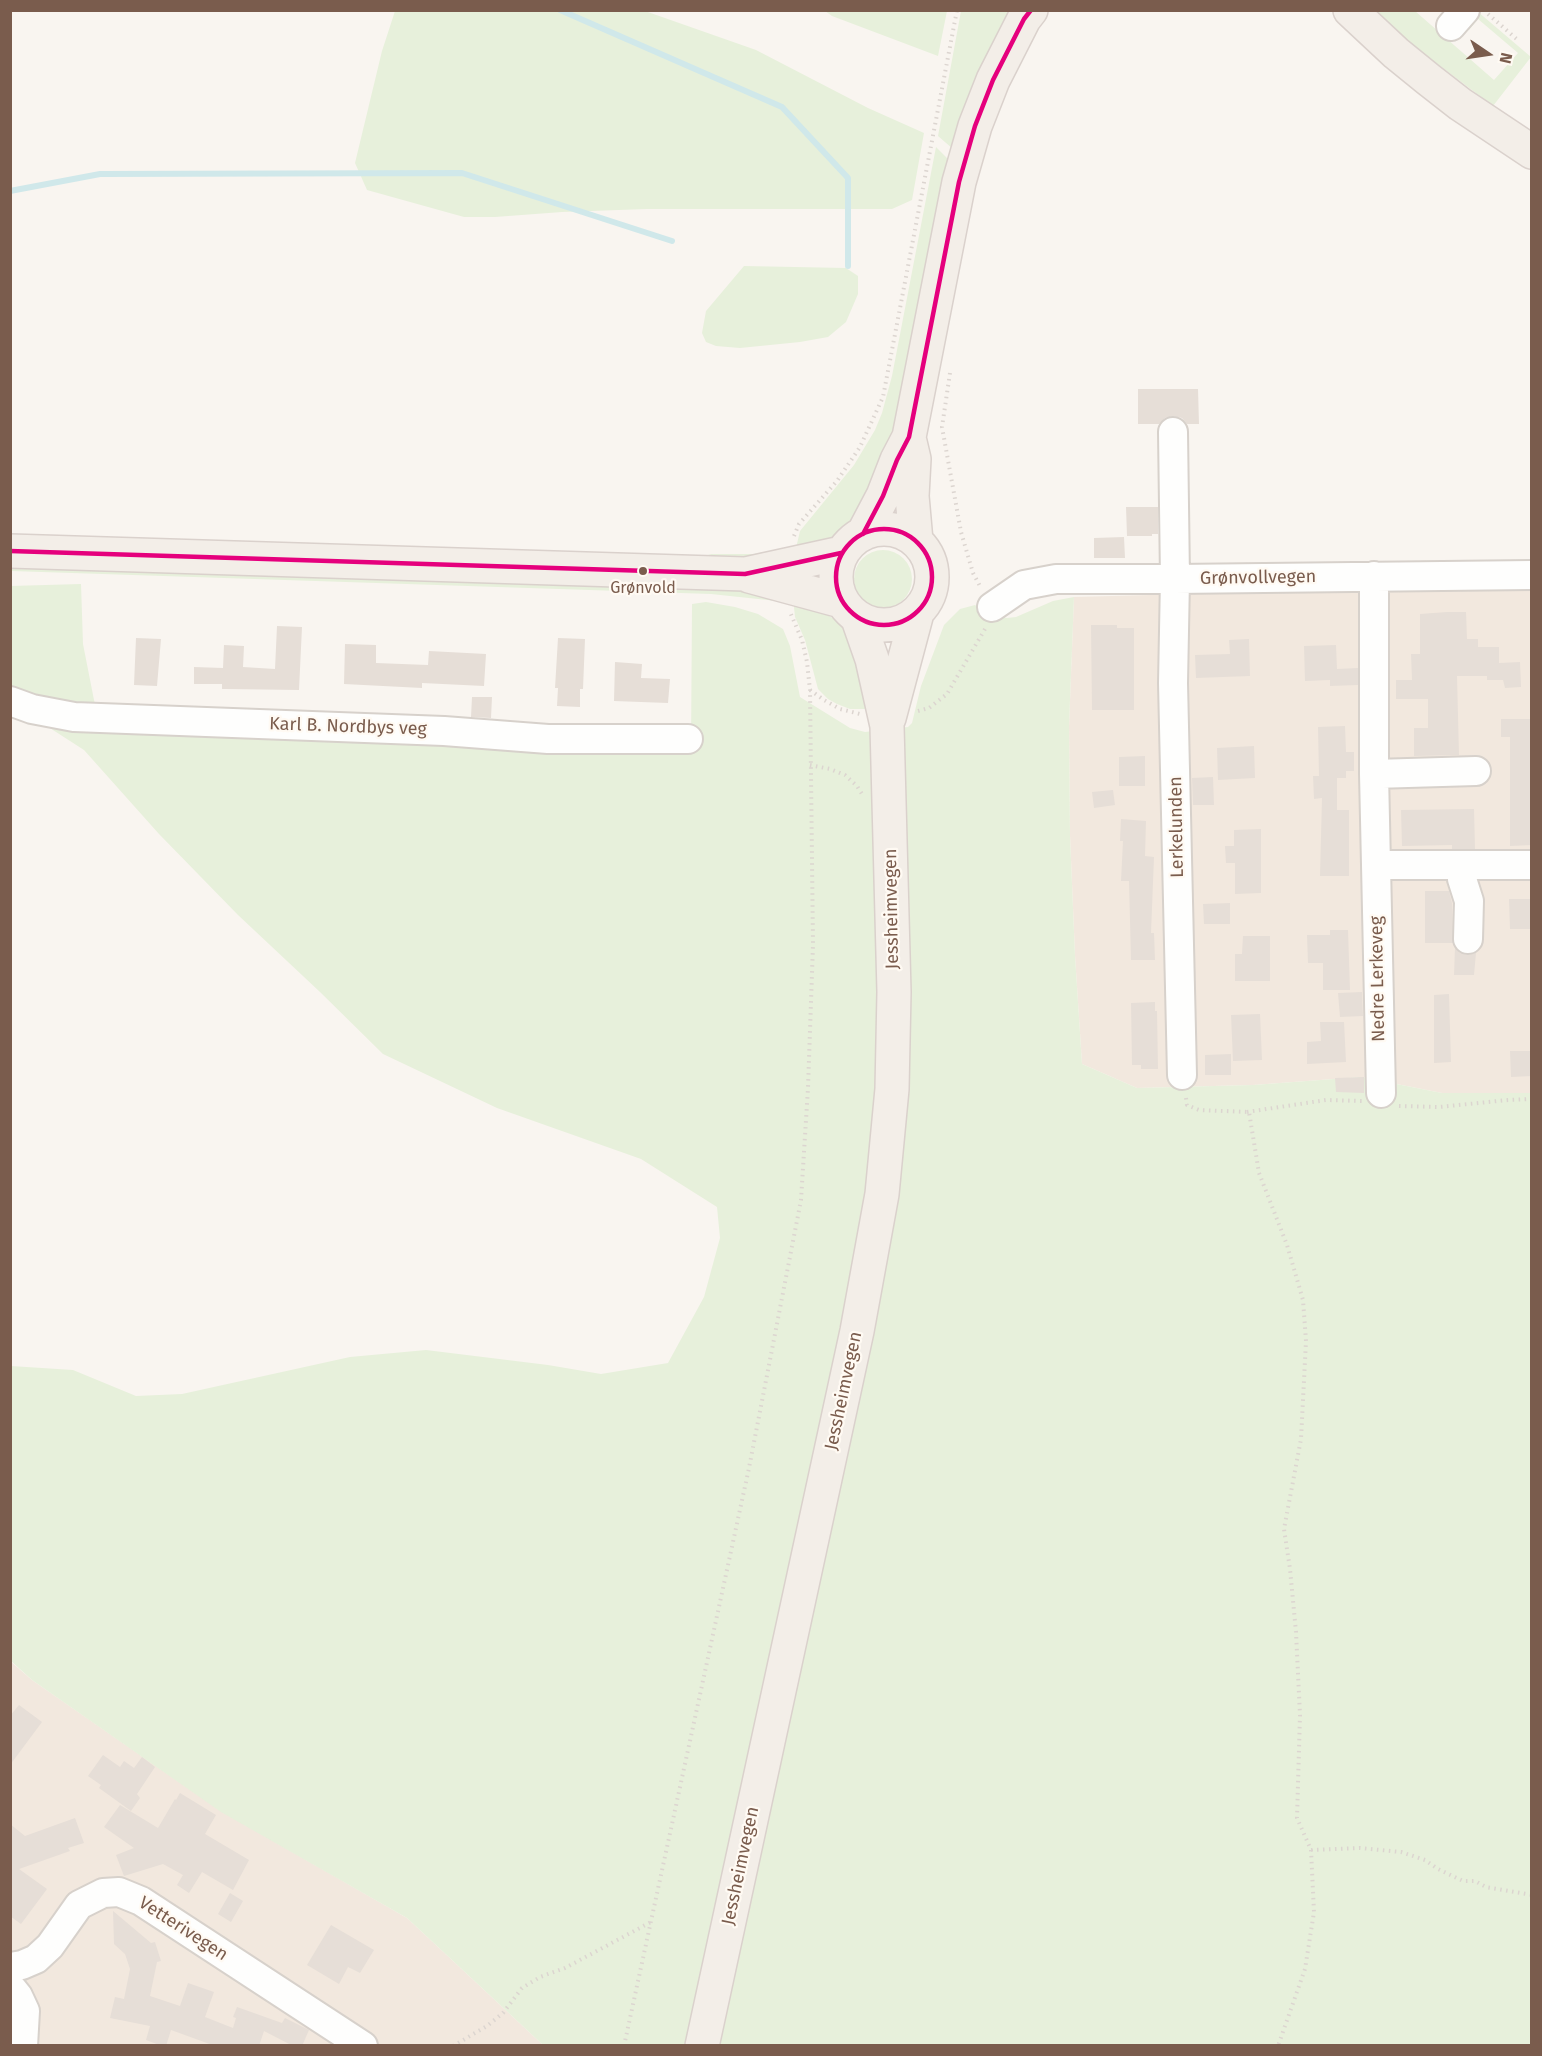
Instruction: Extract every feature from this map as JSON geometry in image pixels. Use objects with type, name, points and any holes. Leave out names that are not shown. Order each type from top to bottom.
[{"type":"main road","points":[[850,610],[837,590],[835,577],[837,565],[883,496],[909,437],[959,182],[975,126],[993,80],[1024,19],[1031,10]]},
{"type":"main road","points":[[1350,10],[1428,79],[1470,111],[1532,152]]},
{"type":"main road","points":[[909,437],[914,459],[912,496],[916,541]]},
{"type":"main road","points":[[10,551],[745,574],[850,610],[873,625],[888,626],[904,621],[917,613],[928,596],[932,577],[930,563],[916,541],[904,533],[890,529],[876,530],[852,543],[745,574]]},
{"type":"main road","name":"Jessheimvegen","points":[[702,2046],[857,1331],[882,1194],[892,1089],[894,992],[887,718],[872,659],[850,610]]},
{"type":"main road","name":"Jessheimvegen","points":[[887,718],[917,613]]},
{"type":"street","name":"Lerkelunden","points":[[1173,432],[1173,683],[1182,1075]]},
{"type":"street","name":"Grønvollvegen","points":[[992,607],[1014,591],[1035,582],[1080,578],[1532,575]]},
{"type":"street","name":"Nedre Lerkeveg","points":[[1374,576],[1374,774],[1381,1093]]},
{"type":"street","name":"Karl B. Nordbys veg","points":[[10,700],[32,708],[74,717],[444,731],[548,739],[688,739]]},
{"type":"street","points":[[1374,774],[1476,771]]},
{"type":"street","points":[[1376,865],[1532,865]]},
{"type":"street","points":[[1466,865],[1482,875],[1532,876]]},
{"type":"street","points":[[1466,865],[1462,879],[1469,901],[1468,939]]},
{"type":"street","name":"Vetterivegen","points":[[10,1967],[36,1959],[50,1946],[79,1905],[103,1893],[119,1892],[141,1901],[363,2046]]},
{"type":"street","points":[[10,1986],[25,2011],[23,2046]]},
{"type":"path","points":[[791,546],[799,524],[837,481],[860,447],[883,398],[957,10]]},
{"type":"path","points":[[1485,10],[1519,41]]},
{"type":"path","points":[[810,690],[840,709],[887,718],[929,708],[947,694],[972,648],[992,618],[992,607],[973,573],[962,532],[942,427],[952,362]]},
{"type":"path","points":[[624,2046],[747,1479],[801,1200],[813,945],[810,690],[802,640],[789,610]]},
{"type":"path","points":[[810,765],[845,775],[857,786],[865,800]]},
{"type":"path","points":[[1182,1075],[1188,1105],[1199,1110],[1249,1112],[1259,1173],[1287,1245],[1303,1300],[1306,1341],[1301,1439],[1284,1529],[1290,1569],[1298,1668],[1300,1715],[1297,1818],[1311,1850],[1314,1912],[1305,1969],[1278,2046]]},
{"type":"path","points":[[1311,1850],[1360,1848],[1401,1852],[1425,1860],[1463,1881],[1475,1881],[1486,1887],[1532,1894]]},
{"type":"path","points":[[453,2046],[487,2026],[503,2013],[522,1988],[651,1922]]},
{"type":"shaded area","points":[[1531,589],[1531,1093],[1442,1093],[1361,1077],[1253,1085],[1137,1088],[1082,1064],[1070,836],[1069,726],[1074,597],[1340,590]]},
{"type":"shaded area","points":[[10,1661],[32,1680],[221,1811],[407,1918],[543,2045],[11,2045]]},
{"type":"green space","points":[[395,11],[645,11],[756,50],[868,108],[924,133],[912,200],[892,209],[647,209],[464,217],[367,190],[355,163],[382,51]]},
{"type":"green space","points":[[825,11],[947,11],[938,56],[832,16]]},
{"type":"green space","points":[[961,11],[1013,11],[953,149],[938,136]]},
{"type":"green space","points":[[1374,11],[1415,11],[1494,80],[1518,53],[1478,19],[1469,30],[1467,23],[1477,11],[1531,57],[1493,106],[1419,50]]},
{"type":"green space","points":[[936,147],[948,159],[894,432],[861,511],[847,527],[827,543],[796,548],[800,531],[854,465],[875,430],[882,413],[892,376]]},
{"type":"green space","points":[[744,266],[846,268],[858,276],[858,294],[846,322],[828,337],[740,348],[716,346],[706,342],[702,333],[706,311]]},
{"type":"green space","points":[[780,549],[785,552],[728,560],[708,554],[754,554]]},
{"type":"green space","points":[[883,550],[894,552],[907,563],[912,579],[910,590],[899,603],[883,608],[872,606],[859,595],[854,579],[856,568],[867,555]]},
{"type":"green space","points":[[11,562],[705,585],[761,592],[777,601],[711,594],[11,571]]},
{"type":"green space","points":[[81,584],[83,644],[94,700],[102,726],[691,748],[692,604],[706,602],[735,607],[758,614],[783,629],[790,646],[800,697],[850,728],[865,732],[908,727],[912,723],[921,686],[944,625],[960,609],[975,605],[985,613],[1007,618],[1016,617],[1053,601],[1074,597],[1069,726],[1070,836],[1082,1064],[1137,1088],[1253,1085],[1361,1077],[1442,1093],[1531,1093],[1531,2045],[543,2045],[407,1918],[221,1812],[32,1680],[11,1661],[11,1366],[73,1370],[136,1396],[182,1394],[350,1357],[426,1350],[601,1374],[668,1363],[704,1297],[720,1238],[717,1207],[641,1159],[497,1108],[383,1054],[238,915],[159,834],[84,750],[11,703],[10,586]]},
{"type":"green space","points":[[793,598],[835,619],[852,636],[867,709],[850,709],[837,704],[818,689],[805,640],[795,617]]},
{"type":"building","points":[[1138,389],[1198,389],[1199,424],[1187,424],[1182,418],[1173,416],[1165,418],[1159,424],[1138,424]]},
{"type":"building","points":[[1126,507],[1158,507],[1158,534],[1127,536]]},
{"type":"building","points":[[1124,537],[1125,558],[1094,558],[1094,538]]},
{"type":"building","points":[[1466,612],[1467,639],[1478,639],[1478,647],[1499,647],[1499,663],[1520,662],[1521,687],[1505,688],[1503,680],[1487,680],[1487,676],[1457,676],[1459,755],[1414,756],[1414,728],[1428,728],[1428,699],[1396,699],[1396,680],[1412,680],[1411,654],[1420,654],[1420,614]]},
{"type":"building","points":[[1091,625],[1117,625],[1117,628],[1134,628],[1134,710],[1092,710]]},
{"type":"building","points":[[277,626],[302,627],[299,690],[222,689],[222,684],[194,684],[194,667],[223,668],[224,645],[244,646],[243,667],[275,669]]},
{"type":"building","points":[[136,638],[161,639],[157,686],[134,685]]},
{"type":"building","points":[[558,638],[585,639],[580,707],[557,706],[558,688],[555,688]]},
{"type":"building","points":[[1249,639],[1250,676],[1196,678],[1195,655],[1230,654],[1229,640]]},
{"type":"building","points":[[345,644],[376,645],[376,663],[428,665],[429,651],[486,654],[484,686],[422,683],[422,688],[344,684]]},
{"type":"building","points":[[1336,645],[1337,669],[1358,668],[1358,685],[1330,686],[1330,680],[1305,681],[1304,646]]},
{"type":"building","points":[[615,662],[642,664],[641,678],[670,679],[668,703],[614,701]]},
{"type":"building","points":[[472,697],[492,697],[491,718],[471,717]]},
{"type":"building","points":[[1501,719],[1532,719],[1532,845],[1510,846],[1510,737],[1501,737]]},
{"type":"building","points":[[1345,726],[1346,752],[1354,752],[1354,771],[1346,771],[1346,778],[1337,778],[1337,810],[1349,810],[1349,876],[1320,876],[1322,798],[1314,799],[1313,776],[1319,776],[1318,727]]},
{"type":"building","points":[[1254,746],[1255,778],[1218,780],[1217,748]]},
{"type":"building","points":[[1145,756],[1145,786],[1119,786],[1119,757]]},
{"type":"building","points":[[1213,777],[1214,805],[1193,805],[1192,778]]},
{"type":"building","points":[[1113,790],[1115,805],[1094,808],[1092,792]]},
{"type":"building","points":[[1474,809],[1475,849],[1452,849],[1452,845],[1402,846],[1401,810]]},
{"type":"building","points":[[1121,819],[1146,821],[1145,856],[1154,857],[1151,933],[1154,933],[1155,960],[1131,960],[1129,881],[1121,881],[1123,841],[1120,841]]},
{"type":"building","points":[[1261,829],[1261,893],[1235,894],[1235,863],[1226,863],[1225,846],[1234,846],[1234,830]]},
{"type":"building","points":[[1425,891],[1449,891],[1452,903],[1453,943],[1425,943]]},
{"type":"building","points":[[1509,899],[1532,899],[1532,929],[1510,929]]},
{"type":"building","points":[[1230,903],[1230,924],[1204,924],[1203,904]]},
{"type":"building","points":[[1330,930],[1348,930],[1350,990],[1323,990],[1323,963],[1308,963],[1307,935],[1330,935]]},
{"type":"building","points":[[1243,936],[1270,936],[1270,981],[1235,981],[1235,954],[1242,954]]},
{"type":"building","points":[[1455,948],[1467,955],[1476,953],[1474,975],[1454,975]]},
{"type":"building","points":[[1362,992],[1363,1016],[1340,1017],[1338,993]]},
{"type":"building","points":[[1449,994],[1451,1062],[1434,1063],[1434,995]]},
{"type":"building","points":[[1155,1002],[1158,1069],[1141,1069],[1141,1065],[1132,1065],[1131,1003]]},
{"type":"building","points":[[1260,1014],[1262,1060],[1233,1061],[1231,1015]]},
{"type":"building","points":[[1320,1022],[1344,1022],[1346,1062],[1307,1064],[1307,1042],[1321,1041]]},
{"type":"building","points":[[1510,1051],[1532,1051],[1532,1076],[1511,1077]]},
{"type":"building","points":[[1231,1054],[1231,1075],[1205,1075],[1205,1055]]},
{"type":"building","points":[[1364,1077],[1364,1093],[1336,1092],[1335,1078]]},
{"type":"building","points":[[19,1705],[42,1722],[10,1765],[10,1716]]},
{"type":"building","points":[[103,1755],[120,1767],[124,1761],[134,1768],[142,1757],[155,1767],[137,1794],[140,1798],[131,1811],[99,1788],[101,1785],[88,1776]]},
{"type":"building","points":[[180,1793],[216,1815],[205,1834],[249,1860],[233,1890],[202,1872],[189,1893],[177,1885],[183,1875],[163,1864],[124,1876],[116,1855],[134,1848],[104,1827],[120,1805],[158,1828]]},
{"type":"building","points":[[75,1818],[84,1843],[68,1848],[70,1851],[19,1869],[47,1889],[21,1924],[10,1916],[10,1824],[25,1836]]},
{"type":"building","points":[[230,1893],[243,1901],[231,1922],[218,1914]]},
{"type":"building","points":[[113,1911],[151,1943],[155,1942],[161,1961],[157,1962],[150,1996],[180,2006],[188,1983],[214,1992],[205,2017],[233,2028],[236,2018],[233,2017],[237,2007],[282,2023],[285,2018],[309,2030],[302,2046],[293,2046],[264,2031],[259,2046],[215,2046],[171,2030],[166,2046],[162,2046],[146,2040],[150,2026],[110,2018],[115,1997],[124,1999],[130,1969],[125,1954],[114,1944]]},
{"type":"building","points":[[331,1925],[374,1950],[360,1973],[348,1967],[339,1984],[307,1965]]},
{"type":"waterway","points":[[560,10],[782,107],[848,178],[848,266]]},
{"type":"waterway","points":[[10,191],[100,174],[462,173],[672,241]]},
{"type":"transit line","points":[[863,534],[909,437],[959,182],[975,126],[993,80],[1024,19],[1031,10]]},
{"type":"transit line","points":[[884,529],[902,533],[918,543],[928,559],[932,577],[928,595],[918,611],[902,621],[884,625],[866,621],[850,611],[840,595],[836,577],[840,559],[850,543],[866,533],[884,529]]},
{"type":"transit line","points":[[10,551],[745,574],[841,553]]},
{"type":"place","name":"Grønvold","points":[[643,571]]}]
